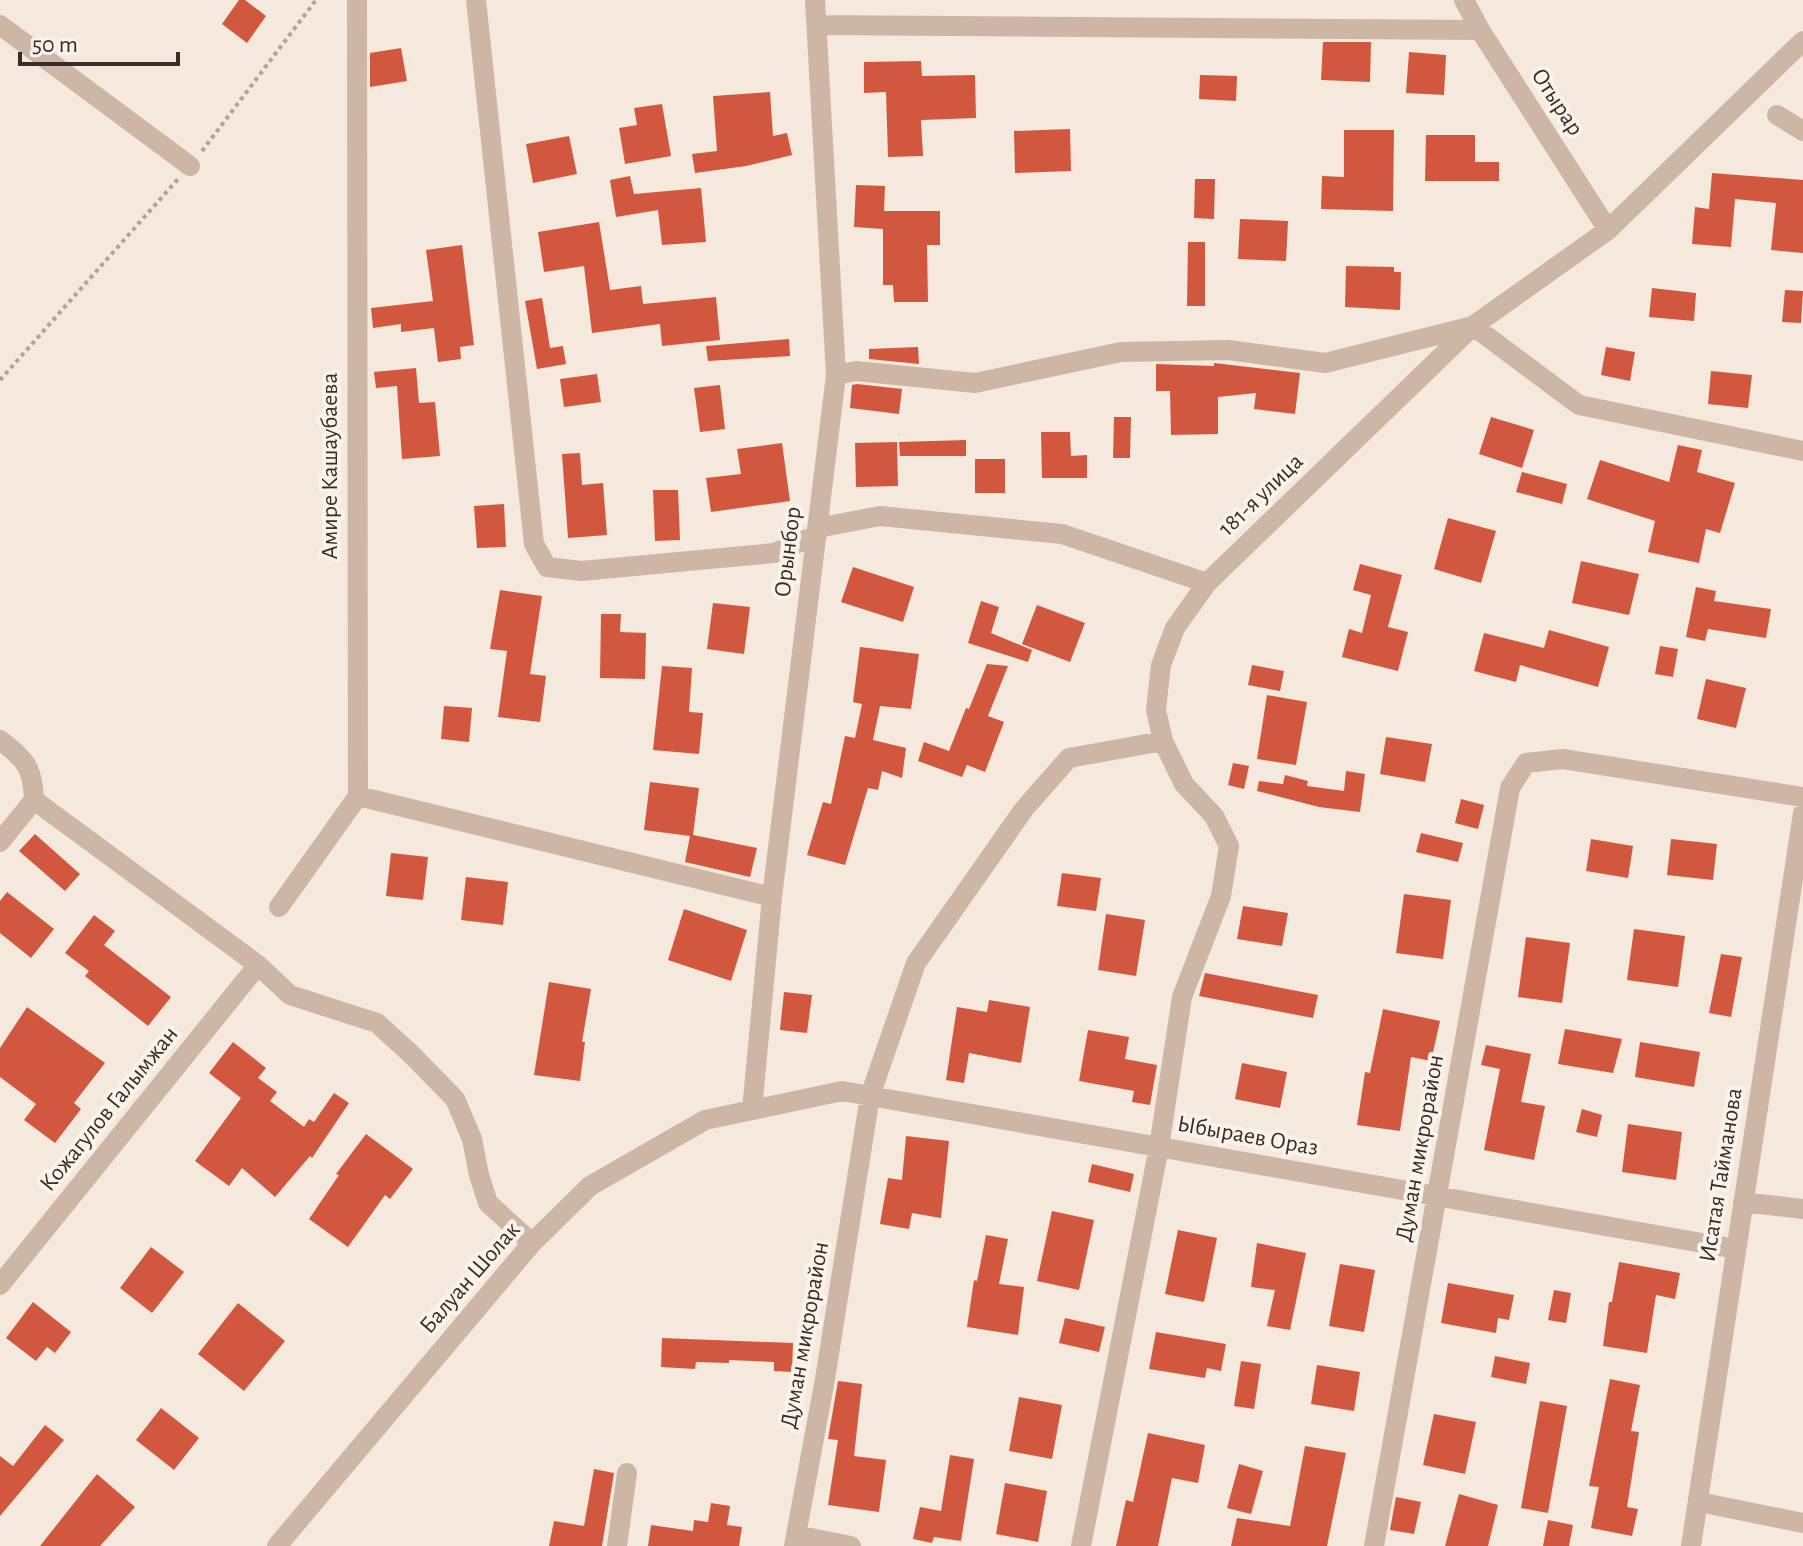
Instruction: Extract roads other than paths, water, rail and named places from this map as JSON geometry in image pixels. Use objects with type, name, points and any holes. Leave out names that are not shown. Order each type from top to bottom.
[{"type":"street","name":"Амире Кашаубаева","points":[[357,0],[358,796]]},
{"type":"street","points":[[476,0],[534,544],[547,567],[581,571],[774,553],[817,531],[880,516],[1062,534],[1207,583]]},
{"type":"street","name":"Орынбор","points":[[752,1110],[772,897],[836,375],[815,0]]},
{"type":"street","name":"Отырар","points":[[1464,0],[1608,230]]},
{"type":"street","points":[[0,25],[190,166]]},
{"type":"street","points":[[818,25],[1480,30]]},
{"type":"street","name":"181-я улица","points":[[1159,1147],[1182,997],[1221,896],[1229,846],[1214,816],[1184,784],[1163,741],[1156,710],[1161,665],[1175,628],[1207,583],[1473,326],[1608,230],[1803,41]]},
{"type":"street","points":[[1777,115],[1803,131]]},
{"type":"street","points":[[836,375],[856,371],[975,383],[1121,352],[1228,350],[1325,363],[1473,326],[1579,405],[1803,451]]},
{"type":"street","points":[[0,740],[23,758],[34,780],[34,800],[0,842]]},
{"type":"street","name":"Думан микрорайон","points":[[795,1540],[825,1379],[870,1096],[916,963],[1024,809],[1069,758],[1163,741]]},
{"type":"street","name":"Думан микрорайон","points":[[1374,1546],[1510,788],[1526,763],[1563,759],[1803,797]]},
{"type":"street","points":[[279,907],[358,796],[772,897]]},
{"type":"street","points":[[34,800],[258,965],[290,995],[377,1023],[455,1099],[472,1139],[488,1203],[532,1243]]},
{"type":"street","name":"Исатая Тайманова","points":[[1691,1546],[1803,813]]},
{"type":"street","name":"Кожагулов Галымжан","points":[[0,1285],[258,965]]},
{"type":"street","name":"Ыбыраев Ораз","points":[[752,1110],[842,1091],[1736,1249]]},
{"type":"street","name":"Балуан Шолак","points":[[277,1546],[532,1243],[590,1186],[705,1120],[752,1110]]},
{"type":"street","points":[[1081,1546],[1159,1147]]},
{"type":"street","points":[[1743,1202],[1803,1209]]},
{"type":"street","points":[[617,1546],[627,1473]]},
{"type":"street","points":[[1699,1502],[1803,1523]]},
{"type":"street","points":[[795,1540],[851,1546]]}]
